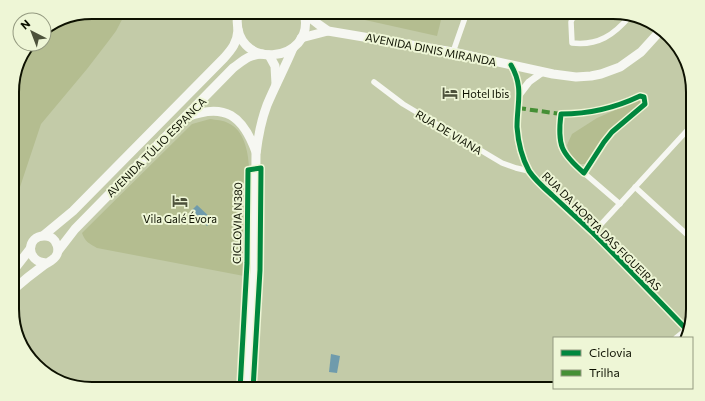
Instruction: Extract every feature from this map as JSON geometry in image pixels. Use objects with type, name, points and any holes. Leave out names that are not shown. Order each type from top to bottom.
[{"type":"main road","points":[[237,19],[238,30],[241,38],[247,46],[254,51],[265,55],[275,66],[276,86]]},
{"type":"main road","points":[[247,382],[255,268],[256,154],[267,106],[293,48],[301,38],[304,30],[305,19]]},
{"type":"main road","name":"AVENIDA DINIS MIRANDA","points":[[312,19],[328,31]]},
{"type":"main road","name":"AVENIDA TÚLIO ESPANCA","points":[[19,263],[30,249],[35,238],[44,235],[73,211],[224,58],[233,48],[237,40],[238,30]]},
{"type":"main road","name":"AVENIDA DINIS MIRANDA","points":[[301,38],[328,31],[453,52],[543,72],[576,77],[591,76],[620,68],[635,57],[657,34]]},
{"type":"main road","name":"AVENIDA TÚLIO ESPANCA","points":[[19,285],[46,263],[54,259],[58,251],[75,229],[233,68],[246,58],[253,55],[281,54],[293,48]]},
{"type":"main road","points":[[184,118],[206,111],[218,111],[235,118],[248,133],[256,154]]},
{"type":"main road","points":[[44,235],[53,238],[58,246],[58,251]]},
{"type":"main road","points":[[30,249],[31,254],[37,261],[46,263]]},
{"type":"street","points":[[453,52],[465,19]]},
{"type":"street","points":[[572,19],[572,43],[584,44],[608,37],[626,20]]},
{"type":"street","name":"RUA DA HORTA DAS FIGUEIRAS","points":[[511,65],[518,81],[518,134],[521,151],[529,171],[593,233],[684,328]]},
{"type":"street","name":"RUA DA HORTA DAS FIGUEIRAS","points":[[519,95],[526,78],[525,68]]},
{"type":"street","points":[[519,95],[529,82],[543,72]]},
{"type":"street","name":"RUA DE VIANA","points":[[374,82],[403,104],[502,163],[529,171]]},
{"type":"street","points":[[584,173],[612,132],[645,104],[644,97],[640,96],[614,106],[594,111],[578,114],[561,114],[559,139],[567,157],[584,173],[620,204]]},
{"type":"street","points":[[593,233],[686,132]]},
{"type":"street","points":[[636,187],[686,233]]},
{"type":"green space","points":[[122,19],[116,31],[87,69],[41,124],[19,190],[20,77],[26,59],[30,52],[52,52],[52,30],[59,26],[77,20]]},
{"type":"green space","points":[[360,19],[441,19],[437,36]]},
{"type":"green space","points":[[641,99],[640,105],[614,125],[598,145],[588,164],[578,164],[570,157],[567,145],[572,134],[597,118]]},
{"type":"green space","name":"Vila Galé Évora","points":[[210,119],[224,121],[233,126],[241,136],[248,154],[249,166],[246,170],[244,276],[97,248],[86,241],[82,233],[192,124]]},
{"type":"water","points":[[197,205],[213,220],[207,226],[191,211]]},
{"type":"water","points":[[331,354],[340,356],[337,373],[329,372]]},
{"type":"marked path","points":[[518,108],[561,114]]},
{"type":"cycle path","points":[[511,65],[519,88],[517,127],[518,138],[522,155],[529,171],[543,187],[593,233],[629,269],[684,327]]},
{"type":"cycle path","points":[[640,96],[644,97],[645,104],[612,132],[584,173],[570,160],[562,148],[560,141],[561,114],[601,110],[640,96]]},
{"type":"cycle path","name":"CICLOVIA N380","points":[[240,382],[247,263],[248,170],[261,168],[260,270],[253,382]]},
{"type":"place","name":"Hotel Ibis","points":[[450,93]]},
{"type":"place","name":"Vila Galé Évora","points":[[180,201]]}]
